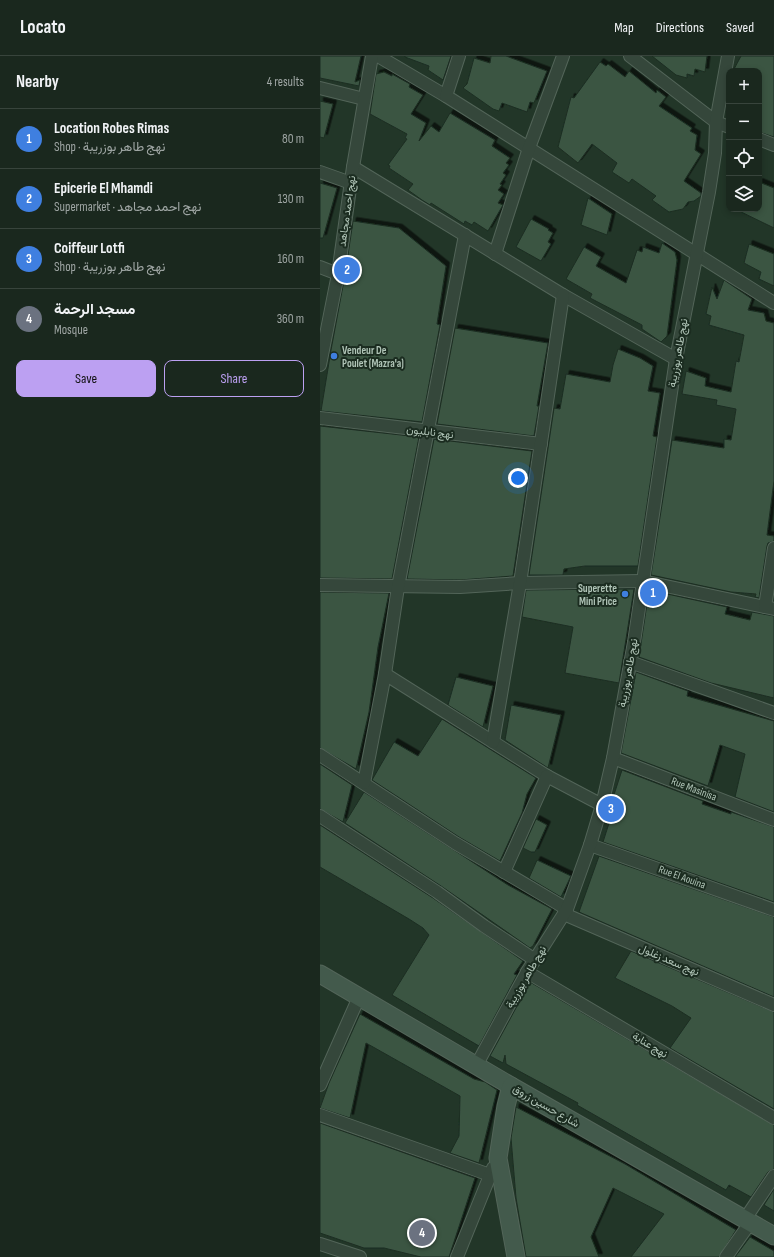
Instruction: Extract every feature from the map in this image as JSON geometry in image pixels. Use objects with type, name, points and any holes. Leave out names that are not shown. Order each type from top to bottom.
[{"type":"street","name":"نهج احمد مجاهد","points":[[321,358],[325,315],[338,274],[350,183],[372,56]]},
{"type":"street","points":[[378,56],[446,96],[774,303]]},
{"type":"street","points":[[446,96],[459,56]]},
{"type":"street","points":[[495,254],[529,148],[563,56]]},
{"type":"street","points":[[630,56],[716,122],[726,126]]},
{"type":"street","name":"نهج طاهر بوزريبة","points":[[476,1066],[527,972],[566,912],[602,806],[613,758],[630,662],[676,360],[709,192],[715,153],[716,122],[728,56]]},
{"type":"street","points":[[320,88],[364,99]]},
{"type":"street","points":[[762,140],[774,145]]},
{"type":"street","points":[[353,167],[495,254],[676,360]]},
{"type":"street","points":[[320,172],[350,183]]},
{"type":"street","points":[[364,783],[385,674],[398,586],[465,235]]},
{"type":"street","points":[[320,267],[338,274]]},
{"type":"street","points":[[493,742],[520,583],[564,295]]},
{"type":"street","name":"نهج نابليون","points":[[320,418],[428,432],[541,444]]},
{"type":"street","points":[[320,585],[460,586],[520,583],[642,581],[769,608],[774,548]]},
{"type":"street","points":[[630,662],[774,713]]},
{"type":"street","points":[[385,674],[547,776],[602,806]]},
{"type":"street","name":"نهج سعد زغلول","points":[[320,755],[455,843],[504,872],[566,912],[774,1005]]},
{"type":"street","name":"Rue Masinisa","points":[[613,758],[774,820]]},
{"type":"street","points":[[504,872],[547,776]]},
{"type":"street","points":[[320,816],[437,892],[535,960]]},
{"type":"street","name":"Rue El Aouina","points":[[590,844],[774,910]]},
{"type":"street","name":"نهج عنابة","points":[[527,972],[774,1118]]},
{"type":"street","name":"شارع حسين زروق","points":[[320,974],[476,1066],[774,1236]]},
{"type":"street","points":[[320,1085],[358,997]]},
{"type":"street","points":[[457,1257],[498,1158],[506,1106],[511,1086]]},
{"type":"street","points":[[320,1114],[490,1175]]},
{"type":"street","points":[[498,1158],[516,1257]]},
{"type":"street","points":[[726,1257],[774,1176]]},
{"type":"street","points":[[320,1244],[360,1257]]},
{"type":"building","points":[[320,56],[361,56],[355,82],[360,80],[359,86],[320,78]]},
{"type":"building","points":[[405,56],[451,56],[443,80],[428,70],[429,66]]},
{"type":"building","points":[[491,56],[506,56],[547,71],[534,103],[530,102],[527,112],[502,103],[499,111],[493,109],[463,88],[467,84],[474,58],[490,63]]},
{"type":"building","points":[[652,56],[707,56],[705,72],[695,69],[694,76],[687,74],[687,78],[676,75]]},
{"type":"building","points":[[741,56],[774,56],[774,137],[762,133],[762,68],[735,68]]},
{"type":"building","points":[[600,62],[606,66],[608,64],[625,77],[629,71],[656,93],[657,90],[666,97],[659,106],[692,128],[690,131],[697,135],[695,150],[701,154],[684,181],[701,193],[701,196],[694,201],[688,202],[683,209],[669,212],[652,200],[656,196],[632,179],[629,183],[612,172],[617,163],[592,144],[578,163],[558,147],[571,97],[574,98]]},
{"type":"building","points":[[384,72],[392,76],[392,74],[410,84],[409,87],[423,95],[411,114],[426,123],[419,141],[431,126],[439,132],[450,113],[495,140],[492,146],[510,158],[506,163],[509,165],[503,173],[506,175],[498,190],[504,194],[498,203],[503,205],[488,231],[474,222],[472,225],[465,221],[464,224],[431,203],[430,205],[422,200],[408,190],[413,184],[389,168],[390,166],[388,165],[407,139],[405,138],[407,134],[370,114],[376,74]]},
{"type":"building","points":[[320,101],[333,104],[324,138],[320,137]]},
{"type":"building","points":[[320,183],[337,188],[323,238],[320,238]]},
{"type":"building","points":[[762,183],[774,188],[774,228],[741,212],[762,212]]},
{"type":"building","points":[[588,198],[612,214],[607,235],[581,225]]},
{"type":"building","points":[[531,219],[549,229],[548,230],[553,233],[548,242],[551,244],[541,261],[516,247]]},
{"type":"building","points":[[353,221],[399,228],[446,266],[437,324],[440,325],[422,422],[321,411]]},
{"type":"building","points":[[662,243],[675,252],[677,260],[667,336],[661,342],[642,329],[642,325],[590,298],[592,294],[566,279],[584,247],[601,257],[596,266],[626,283],[637,250],[642,252],[643,247],[659,253]]},
{"type":"building","points":[[749,244],[774,254],[774,286],[759,279],[761,272],[744,263]]},
{"type":"building","points":[[724,280],[752,299],[748,310],[764,313],[766,321],[774,323],[774,481],[767,535],[774,536],[774,541],[768,543],[767,546],[759,598],[755,597],[756,594],[731,592],[651,575],[672,440],[724,448],[724,439],[731,440],[736,409],[716,405],[717,400],[682,394],[686,371],[706,378],[705,386],[731,392],[736,361],[739,362],[744,335],[709,325],[711,316],[706,314],[712,287],[717,299]]},
{"type":"building","points":[[455,328],[548,343],[537,406],[539,406],[534,436],[437,424]]},
{"type":"building","points":[[618,349],[640,358],[653,366],[648,391],[660,393],[653,436],[657,437],[638,566],[585,566],[564,569],[563,575],[529,575],[554,408],[560,409],[566,374],[610,382]]},
{"type":"building","points":[[320,426],[419,437],[392,579],[320,578]]},
{"type":"building","points":[[434,439],[532,451],[513,576],[460,580],[407,579]]},
{"type":"building","points":[[634,589],[619,683],[565,673],[573,627],[522,617],[526,590]]},
{"type":"building","points":[[649,590],[727,607],[725,614],[750,620],[752,612],[774,616],[774,698],[711,683],[639,657]]},
{"type":"building","points":[[320,592],[389,593],[378,647],[369,712],[356,769],[320,748]]},
{"type":"building","points":[[636,672],[688,691],[687,696],[774,721],[774,812],[735,797],[745,754],[720,745],[708,786],[621,753]]},
{"type":"building","points":[[456,677],[493,686],[483,727],[448,705]]},
{"type":"building","points":[[511,705],[561,715],[548,768],[505,740]]},
{"type":"building","points":[[442,719],[536,778],[527,794],[522,813],[500,861],[459,837],[372,780],[394,742],[418,756]]},
{"type":"building","points":[[320,764],[352,785],[343,822],[320,809]]},
{"type":"building","points":[[622,770],[703,801],[702,804],[731,814],[731,812],[774,827],[774,902],[603,842],[610,820],[606,819]]},
{"type":"building","points":[[364,792],[508,885],[552,909],[533,946],[530,948],[441,886],[345,823]]},
{"type":"building","points":[[536,819],[547,825],[535,852],[531,852],[523,848]]},
{"type":"building","points":[[320,825],[433,898],[523,961],[514,974],[517,975],[479,1046],[392,995],[429,935],[423,928],[409,919],[320,867]]},
{"type":"building","points":[[599,856],[774,917],[774,997],[579,912]]},
{"type":"building","points":[[537,860],[571,876],[561,897],[529,878]]},
{"type":"building","points":[[631,951],[774,1012],[774,1109],[670,1048],[691,1018],[672,1006],[615,978]]},
{"type":"building","points":[[530,982],[774,1125],[774,1169],[768,1172],[751,1197],[729,1185],[726,1190],[577,1105],[578,1103],[506,1064],[505,1055],[503,1063],[490,1056]]},
{"type":"building","points":[[360,1014],[474,1079],[485,1082],[497,1090],[479,1163],[450,1153],[459,1136],[460,1096],[366,1043],[350,1118],[320,1108],[329,1083]]},
{"type":"building","points":[[516,1107],[625,1164],[736,1230],[719,1257],[631,1257],[664,1214],[613,1188],[591,1237],[599,1257],[526,1257],[516,1198],[511,1138]]},
{"type":"building","points":[[320,1123],[475,1178],[449,1257],[421,1257],[384,1248],[364,1248],[320,1233]]},
{"type":"building","points":[[774,1189],[774,1211],[764,1205]]},
{"type":"building","points":[[750,1237],[774,1251],[774,1257],[735,1257]]},
{"type":"place","name":"Epicerie El Mhamdi","points":[[347,270]]},
{"type":"place","name":"Vendeur De Poulet (Mazra'a)","points":[[334,356]]},
{"type":"place","name":"Location Robes Rimas","points":[[653,593]]},
{"type":"place","name":"Superette Mini Price","points":[[625,594]]},
{"type":"place","name":"Coiffeur Lotfi","points":[[611,809]]},
{"type":"place","name":"مسجد الرحمة","points":[[422,1233]]}]
